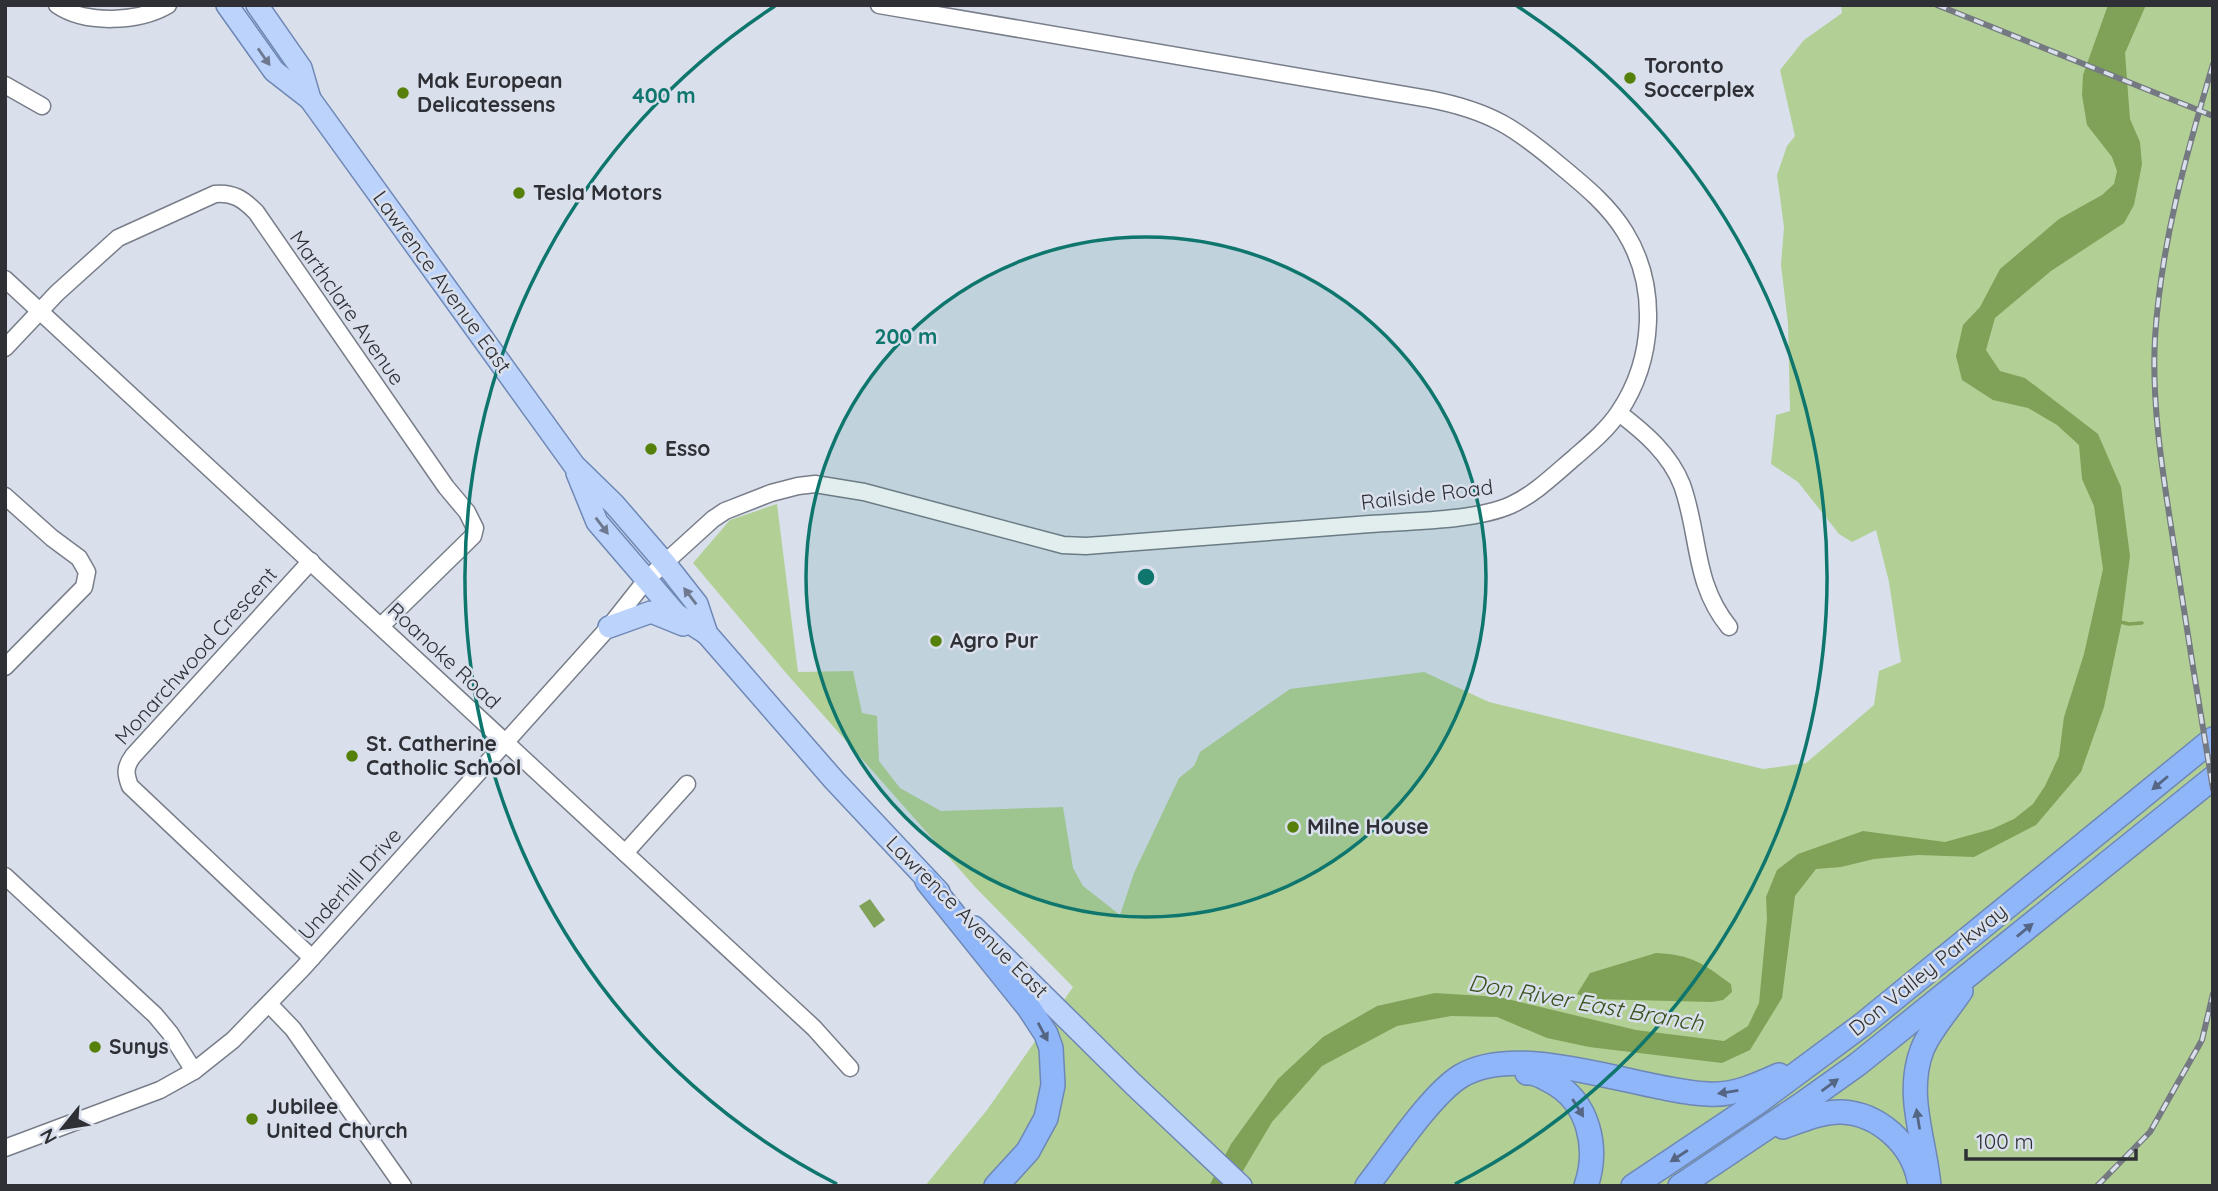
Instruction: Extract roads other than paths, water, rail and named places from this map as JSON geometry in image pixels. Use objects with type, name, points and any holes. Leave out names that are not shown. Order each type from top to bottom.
[{"type":"highway","name":"Don Valley Parkway","points":[[1633,1186],[1757,1103],[1862,1025],[2213,739]]},
{"type":"highway","name":"Don Valley Parkway","points":[[1680,1186],[1754,1138],[1858,1064],[2213,778]]},
{"type":"highway","points":[[927,881],[1029,1008],[1046,1034],[1051,1048],[1053,1086],[1046,1118],[1028,1151],[996,1186]]},
{"type":"highway","points":[[1929,1186],[1916,1112],[1914,1081],[1922,1049],[1973,974]]},
{"type":"highway","points":[[1367,1186],[1440,1093],[1461,1076],[1484,1066],[1521,1063],[1708,1095],[1753,1087],[1814,1059]]},
{"type":"highway","points":[[1377,1186],[1447,1098],[1473,1078],[1496,1073],[1534,1072],[1560,1086],[1580,1106],[1590,1135],[1592,1167],[1586,1186]]},
{"type":"highway","points":[[1754,1138],[1808,1118],[1841,1112],[1877,1121],[1900,1139],[1917,1170],[1919,1186]]},
{"type":"main road","name":"Lawrence Avenue East","points":[[227,5],[274,71],[310,99],[573,465],[614,504],[697,604],[707,635]]},
{"type":"main road","name":"Lawrence Avenue East","points":[[257,5],[301,68],[310,99]]},
{"type":"main road","name":"Lawrence Avenue East","points":[[573,465],[597,522],[676,614],[707,635],[927,881],[1241,1186]]},
{"type":"main road","points":[[609,627],[651,612],[707,635]]},
{"type":"street","points":[[57,5],[88,16],[116,19],[135,18],[168,5]]},
{"type":"street","name":"Railside Road","points":[[664,562],[725,511],[781,489],[816,484],[864,492],[1063,545],[1086,546],[1492,512],[1513,505],[1556,473],[1606,428],[1619,413],[1641,367],[1646,344],[1647,293],[1635,253],[1616,219],[1596,196],[1530,140],[1484,113],[1443,102],[878,5]]},
{"type":"street","points":[[5,85],[42,106]]},
{"type":"street","name":"Marthclare Avenue","points":[[40,312],[95,256],[118,237],[215,194],[228,193],[256,212],[438,475],[467,512],[474,528],[473,536],[381,626]]},
{"type":"street","name":"Roanoke Road","points":[[5,279],[827,1041],[850,1068]]},
{"type":"street","points":[[5,348],[40,312]]},
{"type":"street","points":[[1619,413],[1656,445],[1676,472],[1686,501],[1706,591],[1729,627]]},
{"type":"street","points":[[5,496],[79,558],[86,572],[84,587],[5,667]]},
{"type":"street","name":"Monarchwood Crescent","points":[[311,561],[133,757],[127,764],[125,774],[130,786],[312,958]]},
{"type":"street","name":"Underhill Drive","points":[[5,1148],[160,1090],[194,1071],[233,1041],[312,958],[664,562]]},
{"type":"street","points":[[625,853],[687,784]]},
{"type":"street","points":[[5,876],[155,1015],[194,1071]]},
{"type":"street","points":[[270,1004],[293,1029],[397,1184]]},
{"type":"waterway","points":[[2120,622],[2142,623]]},
{"type":"railway","points":[[1937,5],[2213,116]]},
{"type":"railway","points":[[2213,64],[2184,166],[2169,234],[2158,303],[2154,365],[2163,476],[2213,789]]},
{"type":"railway","points":[[2097,1186],[2150,1132],[2202,1040],[2213,994]]},
{"type":"place","name":"Toronto Soccerplex","points":[[1630,78]]},
{"type":"place","name":"Mak European Delicatessens","points":[[403,93]]},
{"type":"place","name":"Tesla Motors","points":[[519,193]]},
{"type":"place","name":"Esso","points":[[651,449]]},
{"type":"place","name":"Agro Pur","points":[[936,641]]},
{"type":"place","name":"St. Catherine Catholic School","points":[[352,756]]},
{"type":"place","name":"Milne House","points":[[1293,827]]},
{"type":"place","name":"Sunys","points":[[95,1047]]},
{"type":"place","name":"Jubilee United Church","points":[[252,1119]]},
{"type":"water label","name":"Don River East Branch","points":[[1586,1003]]}]
